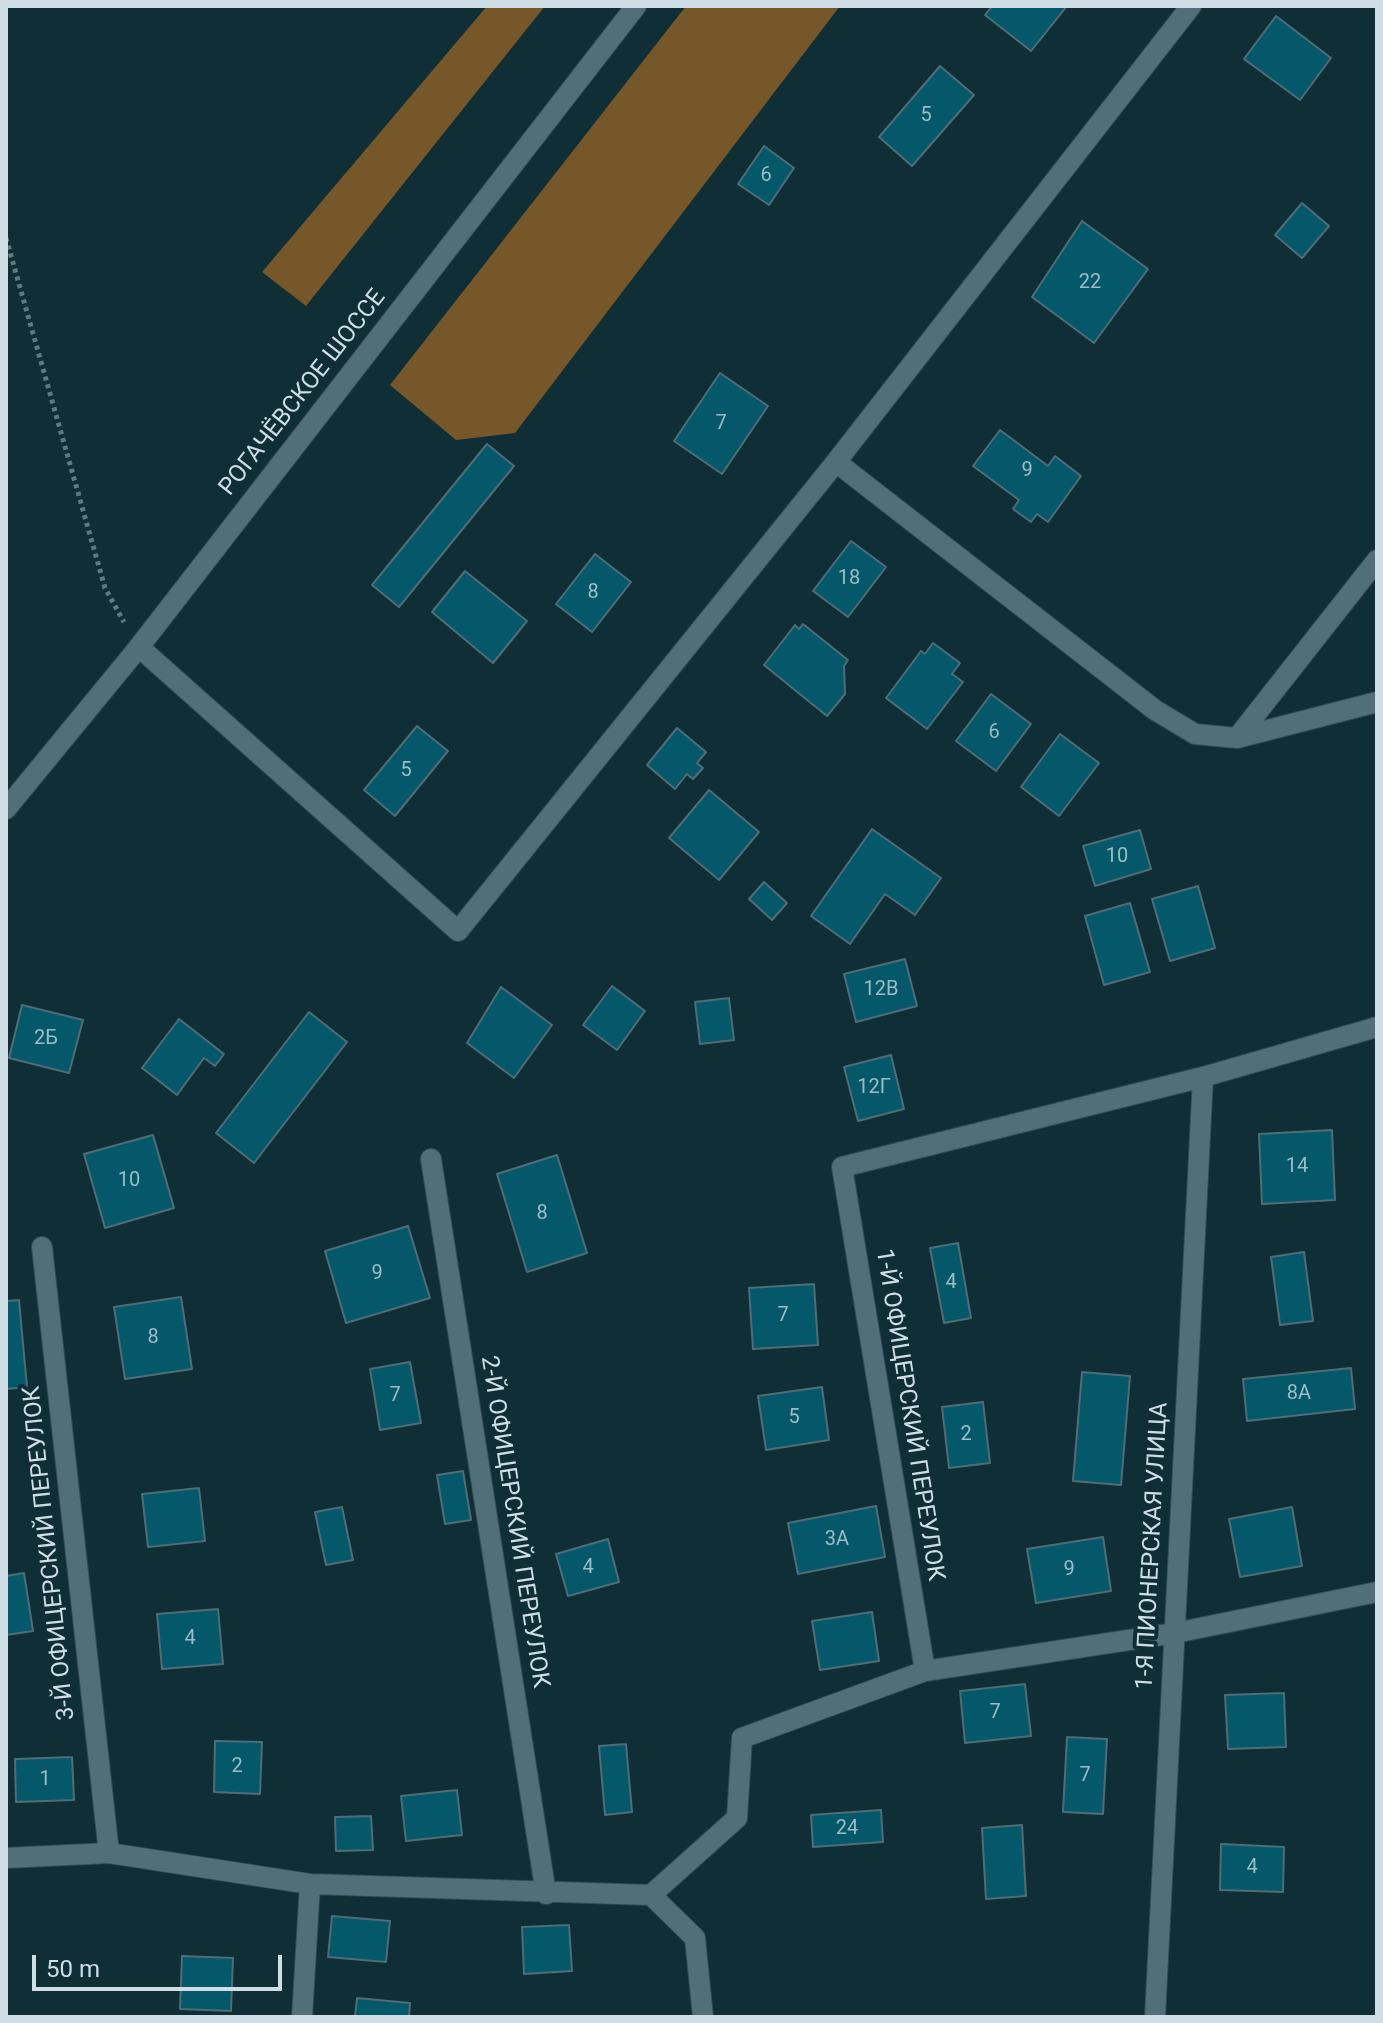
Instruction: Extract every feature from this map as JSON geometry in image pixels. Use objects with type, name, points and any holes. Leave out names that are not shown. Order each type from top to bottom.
[{"type":"street","name":"РОГАЧЁВСКОЕ ШОССЕ","points":[[6,809],[139,647],[636,6]]},
{"type":"street","points":[[139,647],[458,931],[836,462],[1191,6]]},
{"type":"street","points":[[836,462],[1155,710],[1195,734],[1237,738],[1377,702]]},
{"type":"street","points":[[1237,738],[1377,560]]},
{"type":"street","points":[[1203,1077],[1377,1027]]},
{"type":"street","name":"1-Й ОФИЦЕРСКИЙ ПЕРЕУЛОК","points":[[925,1671],[842,1167],[1203,1077]]},
{"type":"street","name":"1-Я ПИОНЕРСКАЯ УЛИЦА","points":[[1155,2017],[1203,1077]]},
{"type":"street","name":"2-Й ОФИЦЕРСКИЙ ПЕРЕУЛОК","points":[[431,1159],[546,1894]]},
{"type":"street","name":"3-Й ОФИЦЕРСКИЙ ПЕРЕУЛОК","points":[[42,1247],[109,1853]]},
{"type":"street","points":[[6,1858],[109,1853],[310,1884],[651,1895],[737,1818],[742,1738],[925,1671],[1175,1633],[1377,1592]]},
{"type":"street","points":[[302,2017],[310,1884]]},
{"type":"street","points":[[651,1895],[695,1938],[703,2017]]},
{"type":"path","points":[[6,238],[105,588],[139,647]]},
{"type":"shaded area","points":[[487,6],[545,6],[306,306],[262,272]]},
{"type":"shaded area","points":[[686,6],[840,6],[515,433],[456,440],[390,385]]},
{"type":"building","points":[[992,6],[1067,6],[1031,51],[985,15]]},
{"type":"building","points":[[1276,16],[1331,58],[1300,100],[1244,59]]},
{"type":"building","points":[[940,66],[974,95],[912,166],[879,137]]},
{"type":"building","points":[[764,146],[794,168],[769,205],[738,184]]},
{"type":"building","points":[[1302,203],[1329,226],[1302,258],[1275,235]]},
{"type":"building","points":[[1082,221],[1148,269],[1094,343],[1032,297]]},
{"type":"building","points":[[720,373],[768,406],[722,474],[674,441]]},
{"type":"building","points":[[1000,430],[1048,466],[1055,456],[1081,476],[1048,522],[1037,514],[1031,522],[1013,509],[1019,500],[973,466]]},
{"type":"building","points":[[487,444],[514,466],[399,607],[372,585]]},
{"type":"building","points":[[851,541],[886,567],[848,617],[813,591]]},
{"type":"building","points":[[595,554],[631,582],[592,632],[556,604]]},
{"type":"building","points":[[465,571],[527,621],[493,663],[432,612]]},
{"type":"building","points":[[803,624],[848,660],[844,666],[845,694],[827,716],[764,665],[795,625],[799,629]]},
{"type":"building","points":[[933,643],[960,663],[952,674],[963,682],[927,729],[886,698],[921,651],[925,654]]},
{"type":"building","points":[[991,694],[1031,724],[996,771],[956,741]]},
{"type":"building","points":[[417,726],[448,751],[395,816],[364,790]]},
{"type":"building","points":[[677,728],[706,752],[697,763],[703,768],[693,779],[687,774],[675,789],[647,765]]},
{"type":"building","points":[[1060,734],[1099,763],[1059,816],[1021,787]]},
{"type":"building","points":[[709,790],[759,832],[719,880],[669,838]]},
{"type":"building","points":[[872,829],[941,878],[915,915],[885,894],[850,944],[811,916]]},
{"type":"building","points":[[1140,830],[1151,869],[1095,886],[1083,846]]},
{"type":"building","points":[[764,882],[787,903],[772,920],[749,899]]},
{"type":"building","points":[[1198,886],[1215,948],[1170,961],[1152,899]]},
{"type":"building","points":[[1130,903],[1150,972],[1104,985],[1085,916]]},
{"type":"building","points":[[905,959],[917,1006],[856,1022],[844,974]]},
{"type":"building","points":[[612,986],[645,1011],[617,1050],[583,1025]]},
{"type":"building","points":[[501,987],[552,1025],[514,1078],[467,1043]]},
{"type":"building","points":[[729,998],[734,1040],[700,1044],[695,1002]]},
{"type":"building","points":[[22,1005],[83,1020],[69,1073],[9,1058]]},
{"type":"building","points":[[309,1012],[347,1042],[254,1163],[216,1133]]},
{"type":"building","points":[[179,1019],[224,1054],[215,1066],[204,1058],[177,1095],[142,1068]]},
{"type":"building","points":[[891,1055],[904,1109],[858,1121],[844,1067]]},
{"type":"building","points":[[1332,1130],[1335,1200],[1262,1204],[1259,1134]]},
{"type":"building","points":[[153,1135],[174,1208],[105,1228],[84,1154]]},
{"type":"building","points":[[557,1155],[587,1253],[527,1272],[497,1174]]},
{"type":"building","points":[[408,1226],[430,1298],[346,1323],[325,1251]]},
{"type":"building","points":[[958,1243],[971,1318],[944,1323],[930,1248]]},
{"type":"building","points":[[1304,1252],[1313,1321],[1280,1325],[1271,1257]]},
{"type":"building","points":[[814,1284],[818,1345],[753,1349],[749,1288]]},
{"type":"building","points":[[181,1297],[192,1369],[125,1379],[114,1307]]},
{"type":"building","points":[[19,1300],[27,1387],[6,1389],[6,1301]]},
{"type":"building","points":[[410,1362],[421,1423],[380,1430],[370,1369]]},
{"type":"building","points":[[1351,1368],[1355,1409],[1247,1421],[1243,1379]]},
{"type":"building","points":[[1082,1372],[1130,1376],[1121,1485],[1073,1481]]},
{"type":"building","points":[[822,1387],[829,1440],[766,1450],[758,1396]]},
{"type":"building","points":[[983,1402],[990,1463],[949,1468],[942,1407]]},
{"type":"building","points":[[463,1471],[471,1520],[445,1524],[437,1475]]},
{"type":"building","points":[[199,1488],[205,1541],[148,1547],[142,1494]]},
{"type":"building","points":[[876,1506],[885,1557],[798,1574],[788,1523]]},
{"type":"building","points":[[342,1507],[353,1560],[326,1565],[315,1512]]},
{"type":"building","points":[[1292,1507],[1302,1566],[1240,1577],[1229,1519]]},
{"type":"building","points":[[1103,1537],[1111,1591],[1036,1603],[1027,1549]]},
{"type":"building","points":[[608,1539],[619,1582],[568,1596],[556,1554]]},
{"type":"building","points":[[24,1573],[33,1631],[6,1635],[6,1576]]},
{"type":"building","points":[[218,1609],[223,1664],[162,1669],[157,1614]]},
{"type":"building","points":[[872,1612],[879,1661],[820,1670],[812,1621]]},
{"type":"building","points":[[1025,1684],[1031,1736],[965,1743],[960,1691]]},
{"type":"building","points":[[1284,1693],[1286,1747],[1228,1749],[1225,1695]]},
{"type":"building","points":[[1067,1737],[1107,1739],[1103,1814],[1063,1812]]},
{"type":"building","points":[[215,1741],[262,1742],[260,1794],[214,1792]]},
{"type":"building","points":[[626,1744],[632,1812],[605,1815],[599,1746]]},
{"type":"building","points":[[72,1757],[74,1800],[16,1802],[15,1759]]},
{"type":"building","points":[[457,1790],[462,1835],[406,1841],[401,1796]]},
{"type":"building","points":[[881,1810],[883,1842],[813,1847],[811,1815]]},
{"type":"building","points":[[371,1816],[373,1850],[336,1851],[335,1817]]},
{"type":"building","points":[[1022,1825],[1026,1896],[986,1899],[982,1828]]},
{"type":"building","points":[[1221,1844],[1284,1847],[1283,1892],[1220,1890]]},
{"type":"building","points":[[332,1916],[390,1921],[386,1962],[328,1957]]},
{"type":"building","points":[[569,1925],[572,1971],[524,1974],[522,1927]]},
{"type":"building","points":[[182,1956],[233,1958],[231,2011],[180,2009]]},
{"type":"building","points":[[357,1998],[410,2003],[409,2017],[355,2017]]}]
